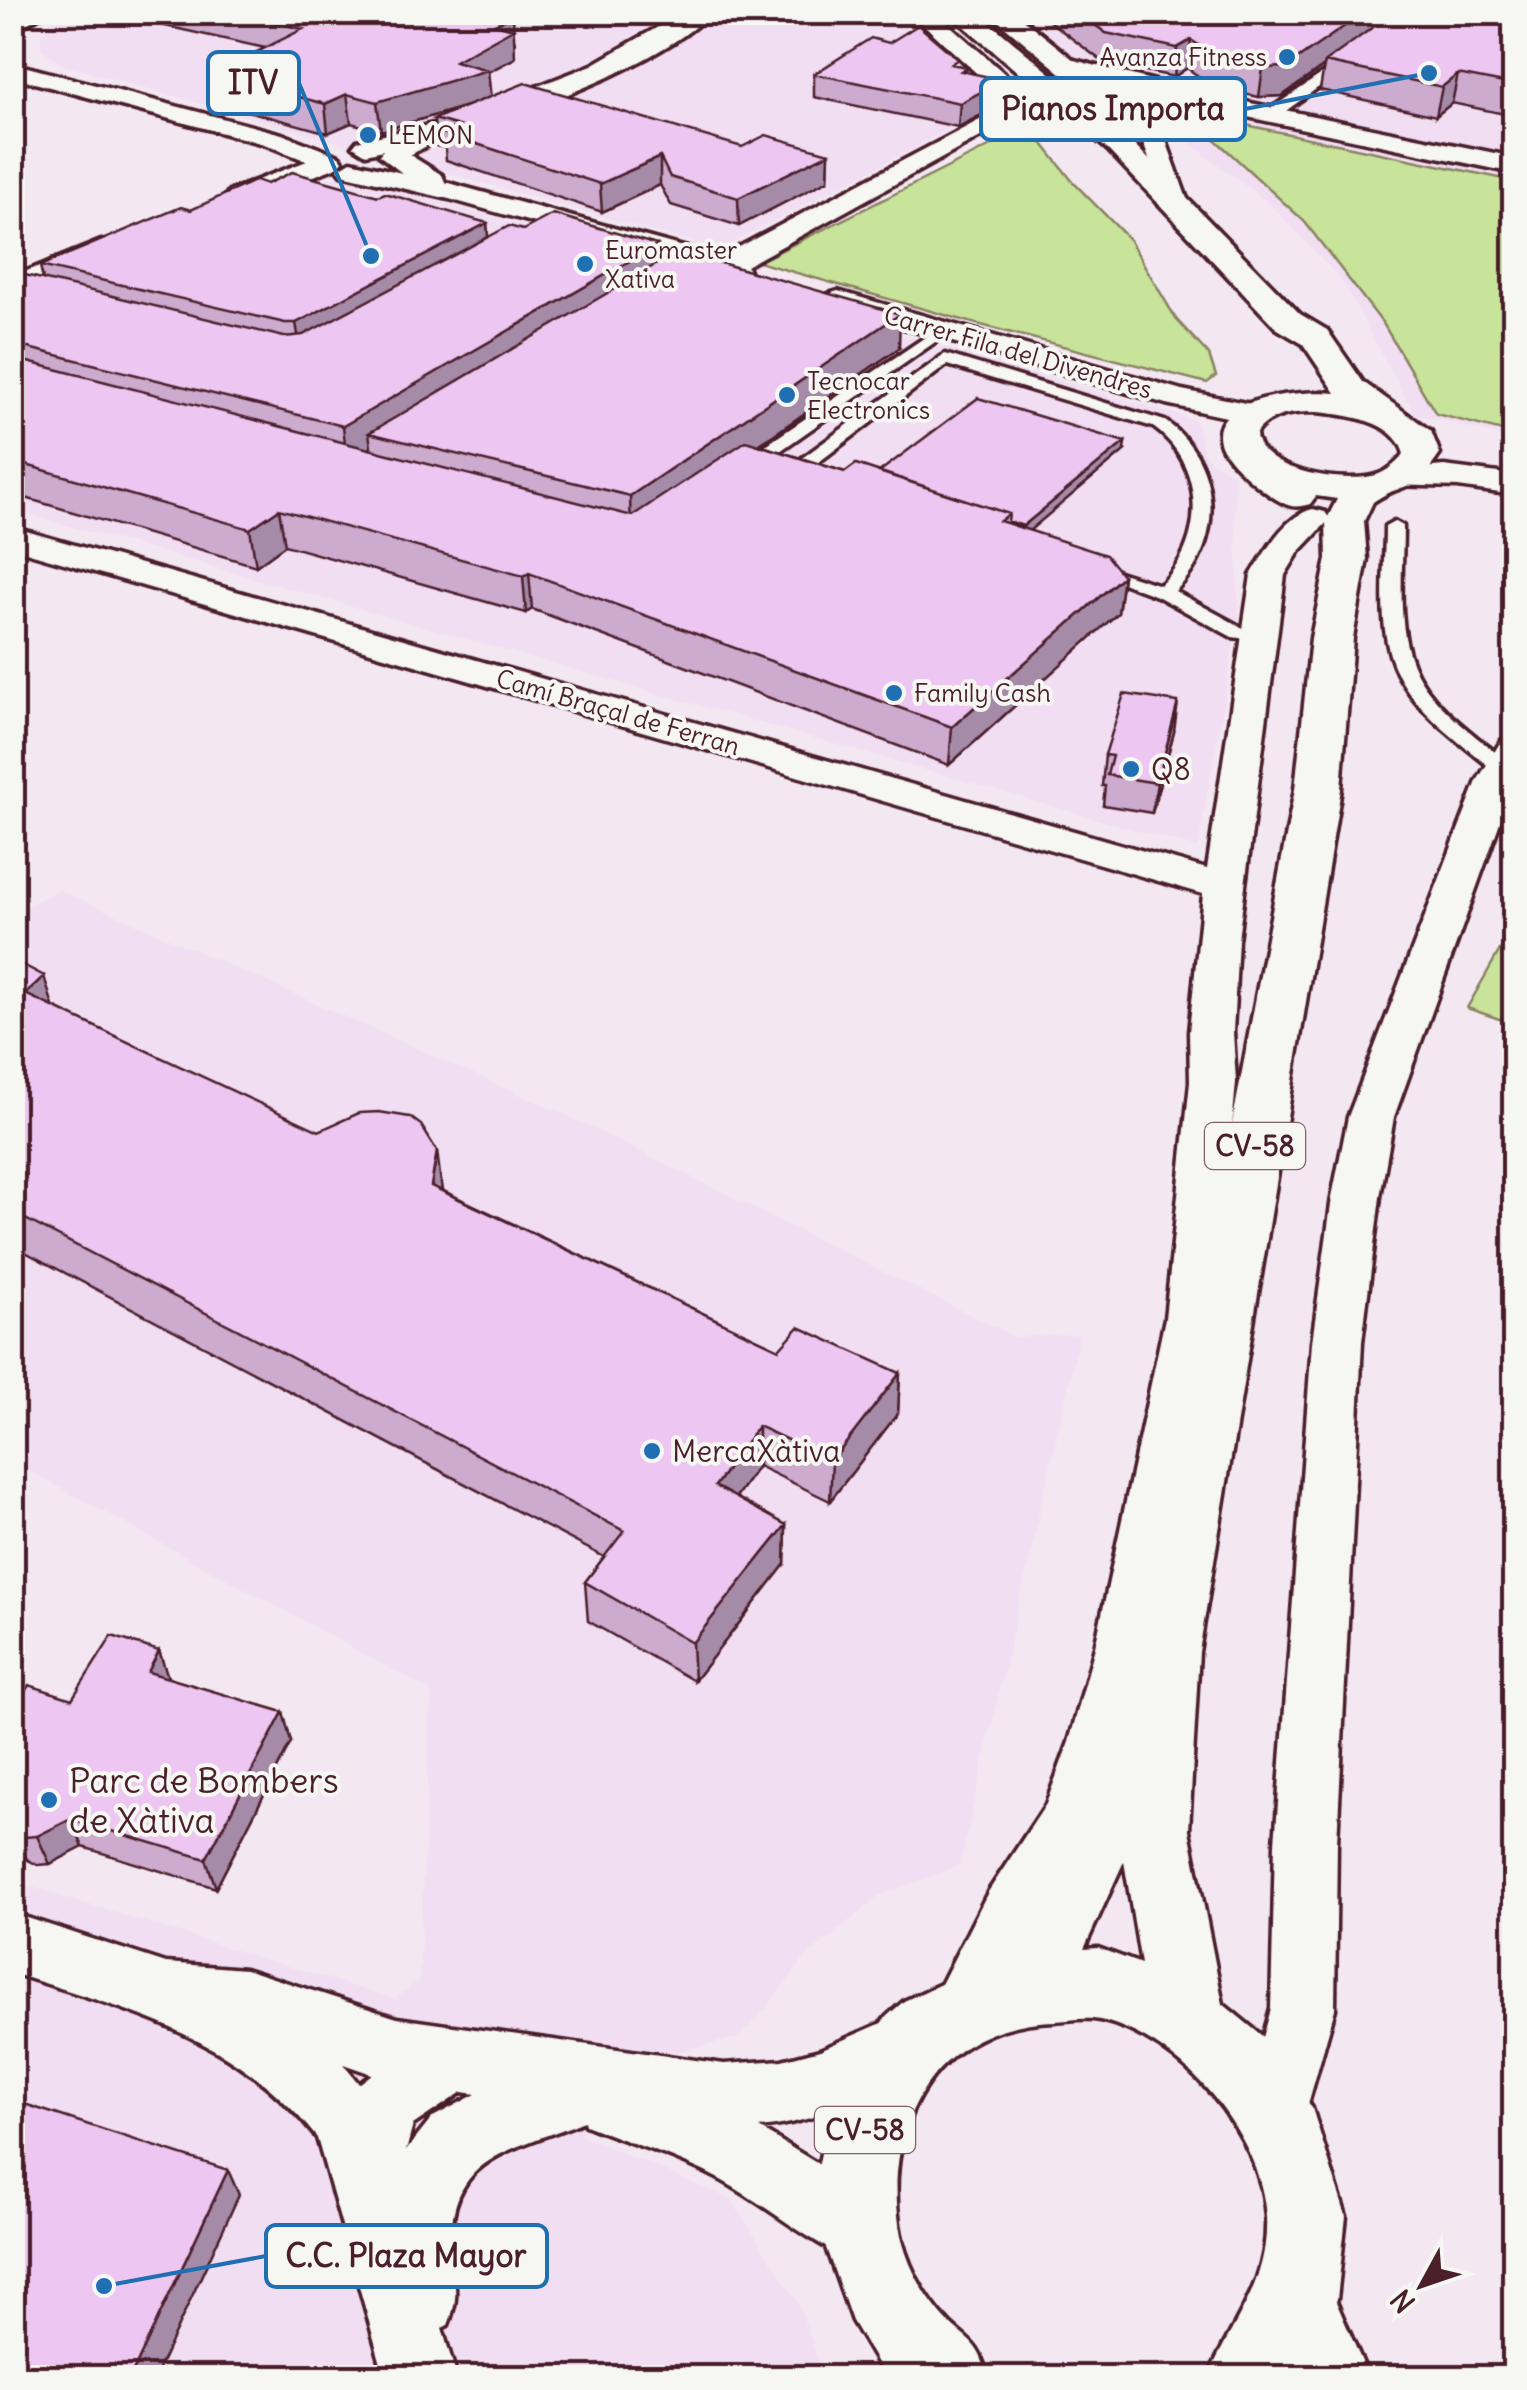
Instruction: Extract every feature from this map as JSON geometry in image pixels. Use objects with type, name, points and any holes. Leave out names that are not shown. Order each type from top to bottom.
[{"type":"main road","points":[[961,12],[1118,144],[1288,321],[1316,337],[1351,390],[1418,440]]},
{"type":"main road","points":[[1288,321],[1275,396],[1236,437],[1240,450],[1294,492],[1313,519]]},
{"type":"main road","points":[[1275,396],[1349,405],[1387,417]]},
{"type":"main road","name":"CV-58","points":[[1188,2019],[1154,1830],[1166,1652],[1318,789],[1332,638],[1347,559],[1344,521],[1357,496],[1416,467],[1422,454],[1418,440]]},
{"type":"main road","points":[[1272,473],[1318,486],[1385,482]]},
{"type":"main road","name":"CV-58","points":[[1313,519],[1332,638]]},
{"type":"main road","name":"CV-58","points":[[938,2374],[884,2302],[859,2229],[857,2160],[875,2095],[969,2008],[1102,1832],[1166,1652]]},
{"type":"main road","points":[[969,2008],[1085,1982],[1138,1994],[1188,2019],[1236,2060],[1275,2112],[1300,2174],[1307,2240],[1296,2305],[1270,2354],[1250,2378]]},
{"type":"main road","points":[[1296,2305],[1327,2378]]},
{"type":"street","points":[[12,25],[37,12]]},
{"type":"street","points":[[212,207],[613,67],[700,12]]},
{"type":"street","points":[[704,267],[1022,107],[1022,102],[922,12]]},
{"type":"street","points":[[999,12],[1156,140],[1174,200]]},
{"type":"street","points":[[1068,66],[1195,100],[1514,165]]},
{"type":"street","points":[[12,70],[380,166],[392,155],[438,130]]},
{"type":"street","points":[[1140,124],[1142,110],[1195,100]]},
{"type":"street","points":[[392,155],[454,192]]},
{"type":"street","points":[[349,158],[553,227],[704,267],[763,278]]},
{"type":"street","points":[[17,293],[130,237]]},
{"type":"street","name":"Carrer Fila del Divendres","points":[[817,294],[1178,398],[1275,396]]},
{"type":"street","points":[[1418,440],[1514,467]]},
{"type":"street","points":[[1385,482],[1430,474],[1514,486]]},
{"type":"street","points":[[168,1993],[245,2000],[397,2050],[436,2070],[724,2097],[782,2093],[824,2081],[969,2008],[1010,1913],[1070,1818],[1100,1742],[1124,1647],[1190,1318],[1209,1136],[1212,1032],[1224,887],[1268,575],[1286,546],[1313,519]]},
{"type":"street","name":"Camí Braçal de Ferran","points":[[12,537],[1224,887]]},
{"type":"street","points":[[1275,2112],[1303,2009],[1306,1843],[1334,1380],[1356,1197],[1371,1117],[1504,766]]},
{"type":"street","points":[[12,1943],[168,1993],[249,2033],[326,2090],[346,2120],[421,2378]]},
{"type":"street","points":[[249,2033],[560,2098],[599,2100],[641,2110],[740,2153],[804,2189],[859,2229]]},
{"type":"street","points":[[364,2184],[384,2105],[436,2070]]},
{"type":"street","points":[[434,2378],[414,2252],[422,2194],[440,2153],[474,2128],[509,2110],[560,2098]]},
{"type":"lane","points":[[1271,115],[1367,47]]},
{"type":"lane","points":[[732,476],[943,330]]},
{"type":"lane","points":[[826,480],[797,470],[944,359],[1159,424],[1177,437],[1196,466],[1200,491],[1196,553],[1188,568],[1164,592]]},
{"type":"lane","points":[[1394,526],[1398,648],[1404,670],[1460,732],[1504,766]]},
{"type":"lane","points":[[1064,559],[1164,592],[1239,633],[1262,638]]},
{"type":"shaded area","points":[[71,12],[899,13],[1001,102],[719,250],[60,64],[41,48],[41,35],[50,24]]},
{"type":"shaded area","points":[[1021,13],[1514,13],[1514,440],[1414,413],[1341,280],[1273,207]]},
{"type":"shaded area","points":[[339,176],[356,177],[1196,420],[1203,450],[1212,462],[1234,474],[1239,615],[1198,848],[13,510],[13,299],[294,186]]},
{"type":"shaded area","points":[[58,889],[566,1115],[1015,1337],[1080,1334],[960,1865],[879,1896],[805,1958],[765,2010],[737,2038],[677,2052],[610,2045],[580,2135],[731,2199],[798,2303],[825,2377],[13,2377],[13,1881],[394,1999],[419,1980],[431,1691],[13,1462],[12,915]]},
{"type":"green space","points":[[1246,125],[1514,181],[1514,434],[1436,414],[1384,325],[1304,221],[1207,132]]},
{"type":"green space","points":[[1023,130],[1036,135],[1073,182],[1129,239],[1176,319],[1209,355],[1216,376],[1207,383],[758,262]]},
{"type":"green space","points":[[1514,925],[1514,1024],[1467,1008]]},
{"type":"building","points":[[225,12],[503,12],[513,15],[495,24],[513,29],[455,61],[488,70],[377,102],[347,94],[325,104],[213,74],[303,29]]},
{"type":"building","points":[[1077,12],[1365,12],[1286,67],[1263,68],[1219,59],[1191,40],[1177,48],[1106,33]]},
{"type":"building","points":[[1394,12],[1514,12],[1514,85],[1458,74],[1442,87],[1325,62]]},
{"type":"building","points":[[918,25],[958,59],[951,64],[967,67],[961,71],[1003,80],[960,103],[814,74],[871,38],[889,43]]},
{"type":"building","points":[[525,83],[742,147],[766,135],[829,153],[738,198],[670,177],[660,157],[600,184],[443,133],[459,126],[434,119]]},
{"type":"building","points":[[292,172],[378,196],[385,193],[487,223],[296,323],[40,266],[181,207],[191,210],[256,180],[267,184]]},
{"type":"building","points":[[553,214],[657,245],[343,426],[12,344],[12,275],[17,273],[284,337],[303,335],[509,226],[523,230]]},
{"type":"building","points":[[679,251],[900,314],[630,496],[369,433]]},
{"type":"building","points":[[12,358],[632,516],[746,441],[845,472],[856,464],[1009,514],[1000,521],[1106,555],[1123,576],[952,727],[529,573],[523,576],[279,509],[250,529],[12,461]]},
{"type":"building","points":[[978,398],[1125,442],[1023,526],[1008,521],[1009,514],[879,472]]},
{"type":"building","points":[[1124,694],[1178,702],[1157,783],[1107,775],[1112,756],[1105,755]]},
{"type":"building","points":[[12,959],[44,976],[25,994],[319,1131],[359,1113],[410,1117],[421,1125],[437,1151],[431,1186],[779,1349],[799,1327],[900,1373],[832,1461],[758,1426],[715,1486],[786,1525],[692,1643],[585,1582],[624,1531],[12,1212]]},
{"type":"building","points":[[112,1636],[159,1651],[148,1672],[283,1712],[206,1859],[71,1819],[37,1836],[25,1837],[12,1829],[12,1712],[29,1685],[72,1699]]},
{"type":"building","points":[[12,2100],[228,2170],[130,2378],[12,2378]]},
{"type":"place","name":"Avanza Fitness","points":[[1287,57]]},
{"type":"place","name":"Pianos Importa","points":[[1429,73]]},
{"type":"place","name":"LEMON","points":[[368,135]]},
{"type":"place","name":"ITV","points":[[371,256]]},
{"type":"place","name":"Euromaster Xativa","points":[[585,264]]},
{"type":"place","name":"Tecnocar Electronics","points":[[787,395]]},
{"type":"place","name":"Family Cash","points":[[894,693]]},
{"type":"place","name":"Q8","points":[[1131,769]]},
{"type":"place","name":"MercaXàtiva","points":[[652,1451]]},
{"type":"place","name":"Parc de Bombers de Xàtiva","points":[[49,1800]]},
{"type":"place","name":"C.C. Plaza Mayor","points":[[104,2286]]}]
